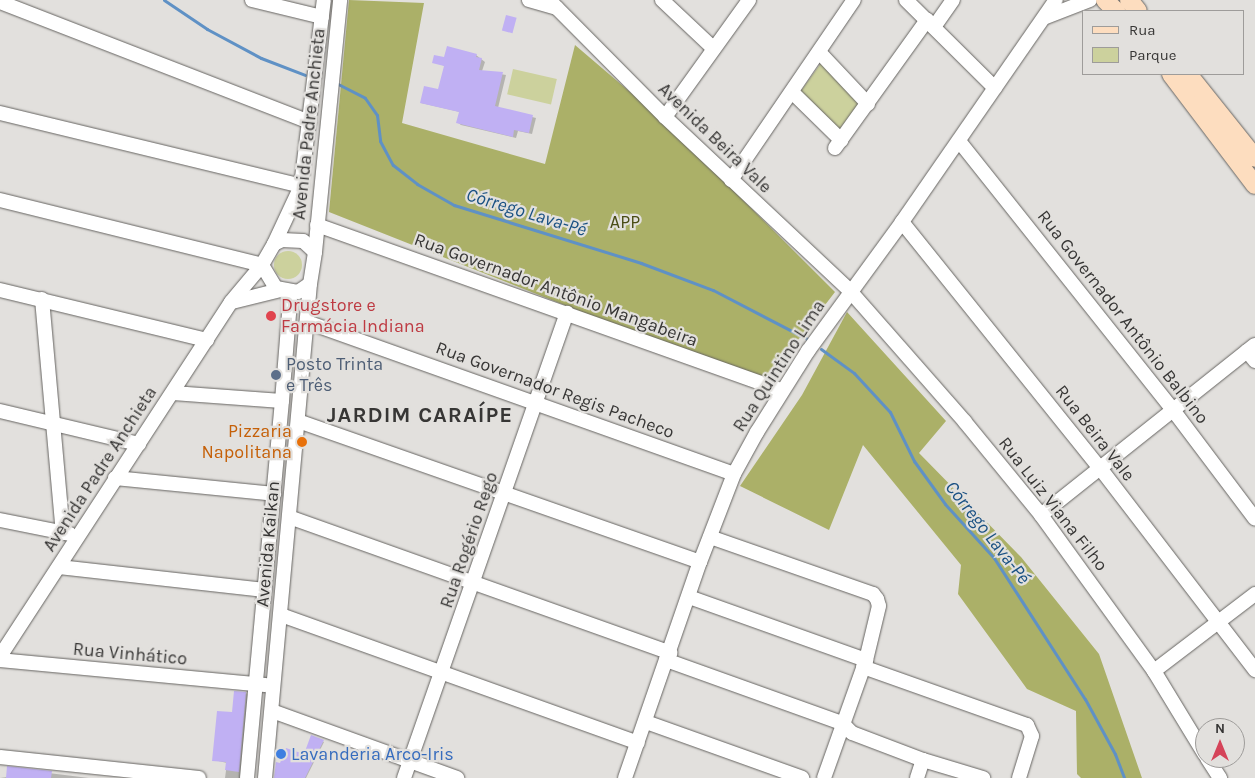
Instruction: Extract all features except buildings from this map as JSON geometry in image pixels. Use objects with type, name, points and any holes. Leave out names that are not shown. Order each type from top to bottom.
[{"type":"main road","points":[[1105,0],[1115,10]]},
{"type":"main road","points":[[1129,0],[1137,10]]},
{"type":"main road","points":[[1172,75],[1255,185]]},
{"type":"main road","points":[[1189,75],[1255,158]]},
{"type":"street","points":[[252,0],[322,17]]},
{"type":"street","name":"Avenida Padre Anchieta","points":[[0,658],[6,638],[59,567],[115,478],[140,444],[232,302],[262,265],[274,244],[301,186],[324,0]]},
{"type":"street","name":"Avenida Padre Anchieta","points":[[310,284],[340,0]]},
{"type":"street","name":"Avenida Beira Vale","points":[[530,0],[553,4],[730,180],[850,291]]},
{"type":"street","points":[[662,0],[714,49]]},
{"type":"street","points":[[665,117],[749,0]]},
{"type":"street","points":[[730,180],[820,53],[854,0]]},
{"type":"street","points":[[906,0],[995,88]]},
{"type":"street","points":[[792,92],[838,144],[931,23],[953,0]]},
{"type":"street","name":"Rua Quintino Lima","points":[[626,778],[700,562],[734,474],[782,391],[850,291],[902,222],[1056,0]]},
{"type":"street","points":[[1046,17],[1090,0]]},
{"type":"street","points":[[0,2],[310,122]]},
{"type":"street","points":[[820,53],[868,104]]},
{"type":"street","points":[[0,113],[301,186]]},
{"type":"street","name":"Rua Governador Antônio Balbino","points":[[959,141],[1173,410],[1255,518]]},
{"type":"street","points":[[0,200],[262,265],[269,282],[284,291]]},
{"type":"street","name":"Rua Beira Vale","points":[[902,222],[1100,468],[1255,670]]},
{"type":"street","name":"Rua Governador Antônio Mangabeira","points":[[317,225],[568,313],[782,391]]},
{"type":"street","name":"Avenida Padre Anchieta","points":[[274,244],[282,240],[297,239],[314,252]]},
{"type":"street","points":[[232,302],[252,294],[284,291],[298,292],[310,284]]},
{"type":"street","name":"Avenida Kaikan","points":[[265,778],[310,284]]},
{"type":"street","points":[[0,290],[208,340]]},
{"type":"street","name":"Avenida Kaikan","points":[[248,778],[290,301],[284,291]]},
{"type":"street","name":"Rua Luiz Viana Filho","points":[[850,291],[965,422],[1040,515],[1154,671],[1195,739]]},
{"type":"street","points":[[42,299],[63,533]]},
{"type":"street","name":"Rua Rogério Rego","points":[[404,778],[568,313]]},
{"type":"street","name":"Rua Governador Regis Pacheco","points":[[307,322],[734,474]]},
{"type":"street","points":[[1040,515],[1173,410],[1252,352]]},
{"type":"street","points":[[173,393],[282,401]]},
{"type":"street","points":[[0,411],[140,444]]},
{"type":"street","points":[[298,421],[700,562]]},
{"type":"street","points":[[115,478],[274,494]]},
{"type":"street","points":[[289,517],[668,656],[842,723],[852,733],[923,760],[983,778]]},
{"type":"street","points":[[0,520],[78,535]]},
{"type":"street","points":[[710,537],[873,594],[879,606],[865,664],[842,723],[824,778]]},
{"type":"street","points":[[59,567],[265,590]]},
{"type":"street","points":[[1154,671],[1255,594]]},
{"type":"street","points":[[689,597],[1026,725],[1032,736],[1019,778]]},
{"type":"street","points":[[281,615],[638,744]]},
{"type":"street","name":"Rua Vinhático","points":[[0,658],[274,686]]},
{"type":"street","points":[[272,711],[456,778]]},
{"type":"street","points":[[646,722],[802,778]]},
{"type":"street","points":[[0,757],[199,778]]},
{"type":"street","points":[[917,778],[923,760]]},
{"type":"green space","name":"APP","points":[[349,0],[424,3],[402,123],[545,164],[575,45],[664,121],[835,292],[764,384],[329,212]]},
{"type":"green space","points":[[821,63],[860,102],[838,131],[800,92]]},
{"type":"green space","points":[[513,69],[557,79],[551,104],[507,94]]},
{"type":"green space","points":[[288,251],[298,255],[302,265],[298,275],[288,279],[278,275],[274,265],[278,255]]},
{"type":"green space","points":[[847,312],[946,421],[919,453],[1021,557],[1099,654],[1142,778],[1081,778],[1077,774],[1076,711],[1027,689],[958,594],[961,565],[863,445],[829,530],[740,486],[802,395]]},
{"type":"waterway","name":"Córrego Lava-Pé","points":[[164,0],[207,29],[261,58],[305,75]]},
{"type":"waterway","name":"Córrego Lava-Pé","points":[[338,84],[365,98],[377,115],[380,141],[393,165],[417,184],[454,205],[641,263],[713,290],[807,339]]},
{"type":"waterway","name":"Córrego Lava-Pé","points":[[821,349],[854,373],[890,412],[914,461],[945,504],[994,558],[1085,699],[1115,754],[1124,778]]},
{"type":"place","name":"Drugstore e Farmácia Indiana","points":[[271,316]]},
{"type":"place","name":"Posto Trinta e Três","points":[[276,375]]},
{"type":"place","name":"Pizzaria Napolitana","points":[[302,442]]},
{"type":"place","name":"Lavanderia Arco-Iris","points":[[281,754]]},
{"type":"district","name":"JARDIM CARAÍPE","points":[[420,416]]}]
